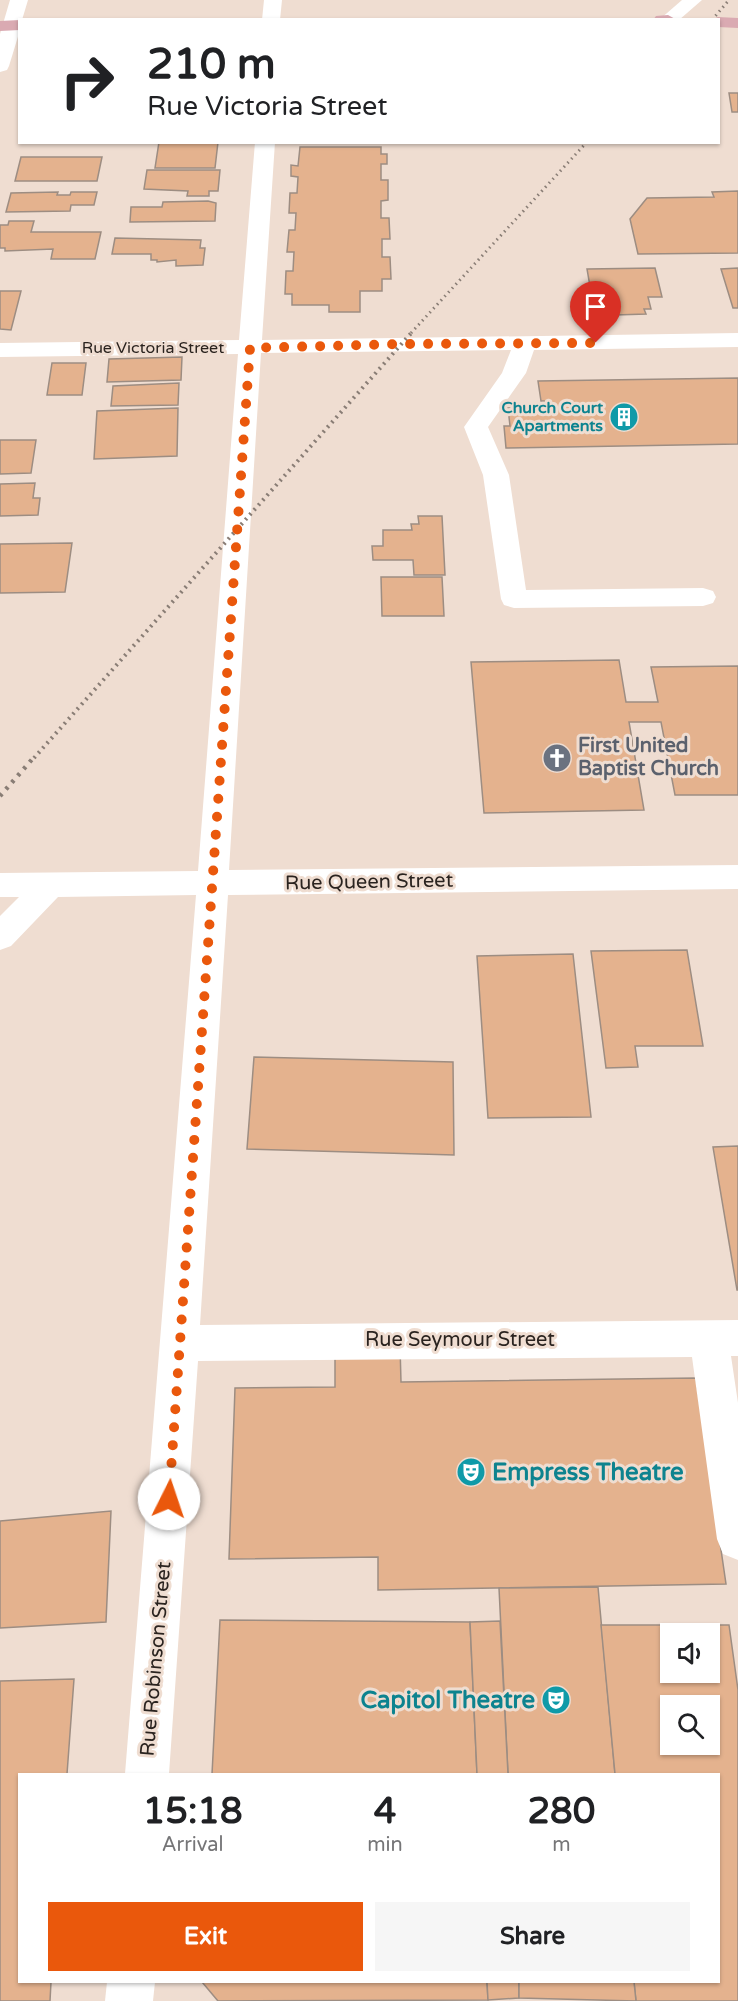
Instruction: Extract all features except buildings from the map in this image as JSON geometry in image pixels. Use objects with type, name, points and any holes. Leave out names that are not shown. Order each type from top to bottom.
[{"type":"main road","points":[[720,22],[738,23]]},
{"type":"street","points":[[0,66],[19,0]]},
{"type":"street","points":[[271,18],[273,0]]},
{"type":"street","points":[[670,18],[693,0]]},
{"type":"street","name":"Rue Robinson Street","points":[[147,1773],[182,1342],[236,528],[265,144]]},
{"type":"street","name":"Rue Victoria Street","points":[[0,350],[738,340]]},
{"type":"street","points":[[525,344],[514,373],[476,427],[496,475],[514,599],[703,597]]},
{"type":"street","name":"Rue Queen Street","points":[[0,885],[738,877]]},
{"type":"street","points":[[0,937],[50,885]]},
{"type":"street","points":[[723,1338],[738,1539]]},
{"type":"street","name":"Rue Seymour Street","points":[[182,1342],[723,1338]]},
{"type":"street","points":[[129,2001],[131,1983]]},
{"type":"railway","points":[[714,18],[729,0]]},
{"type":"railway","points":[[411,333],[585,144]]},
{"type":"railway","points":[[34,758],[413,331]]},
{"type":"railway","points":[[0,796],[35,756]]},
{"type":"place","name":"Church Court Apartments","points":[[624,417]]},
{"type":"place","name":"First United Baptist Church","points":[[557,758]]},
{"type":"place","name":"Empress Theatre","points":[[471,1472]]},
{"type":"place","name":"Capitol Theatre","points":[[556,1700]]},
{"type":"route","points":[[169,1499],[182,1342],[250,348],[401,344],[596,343]]}]
